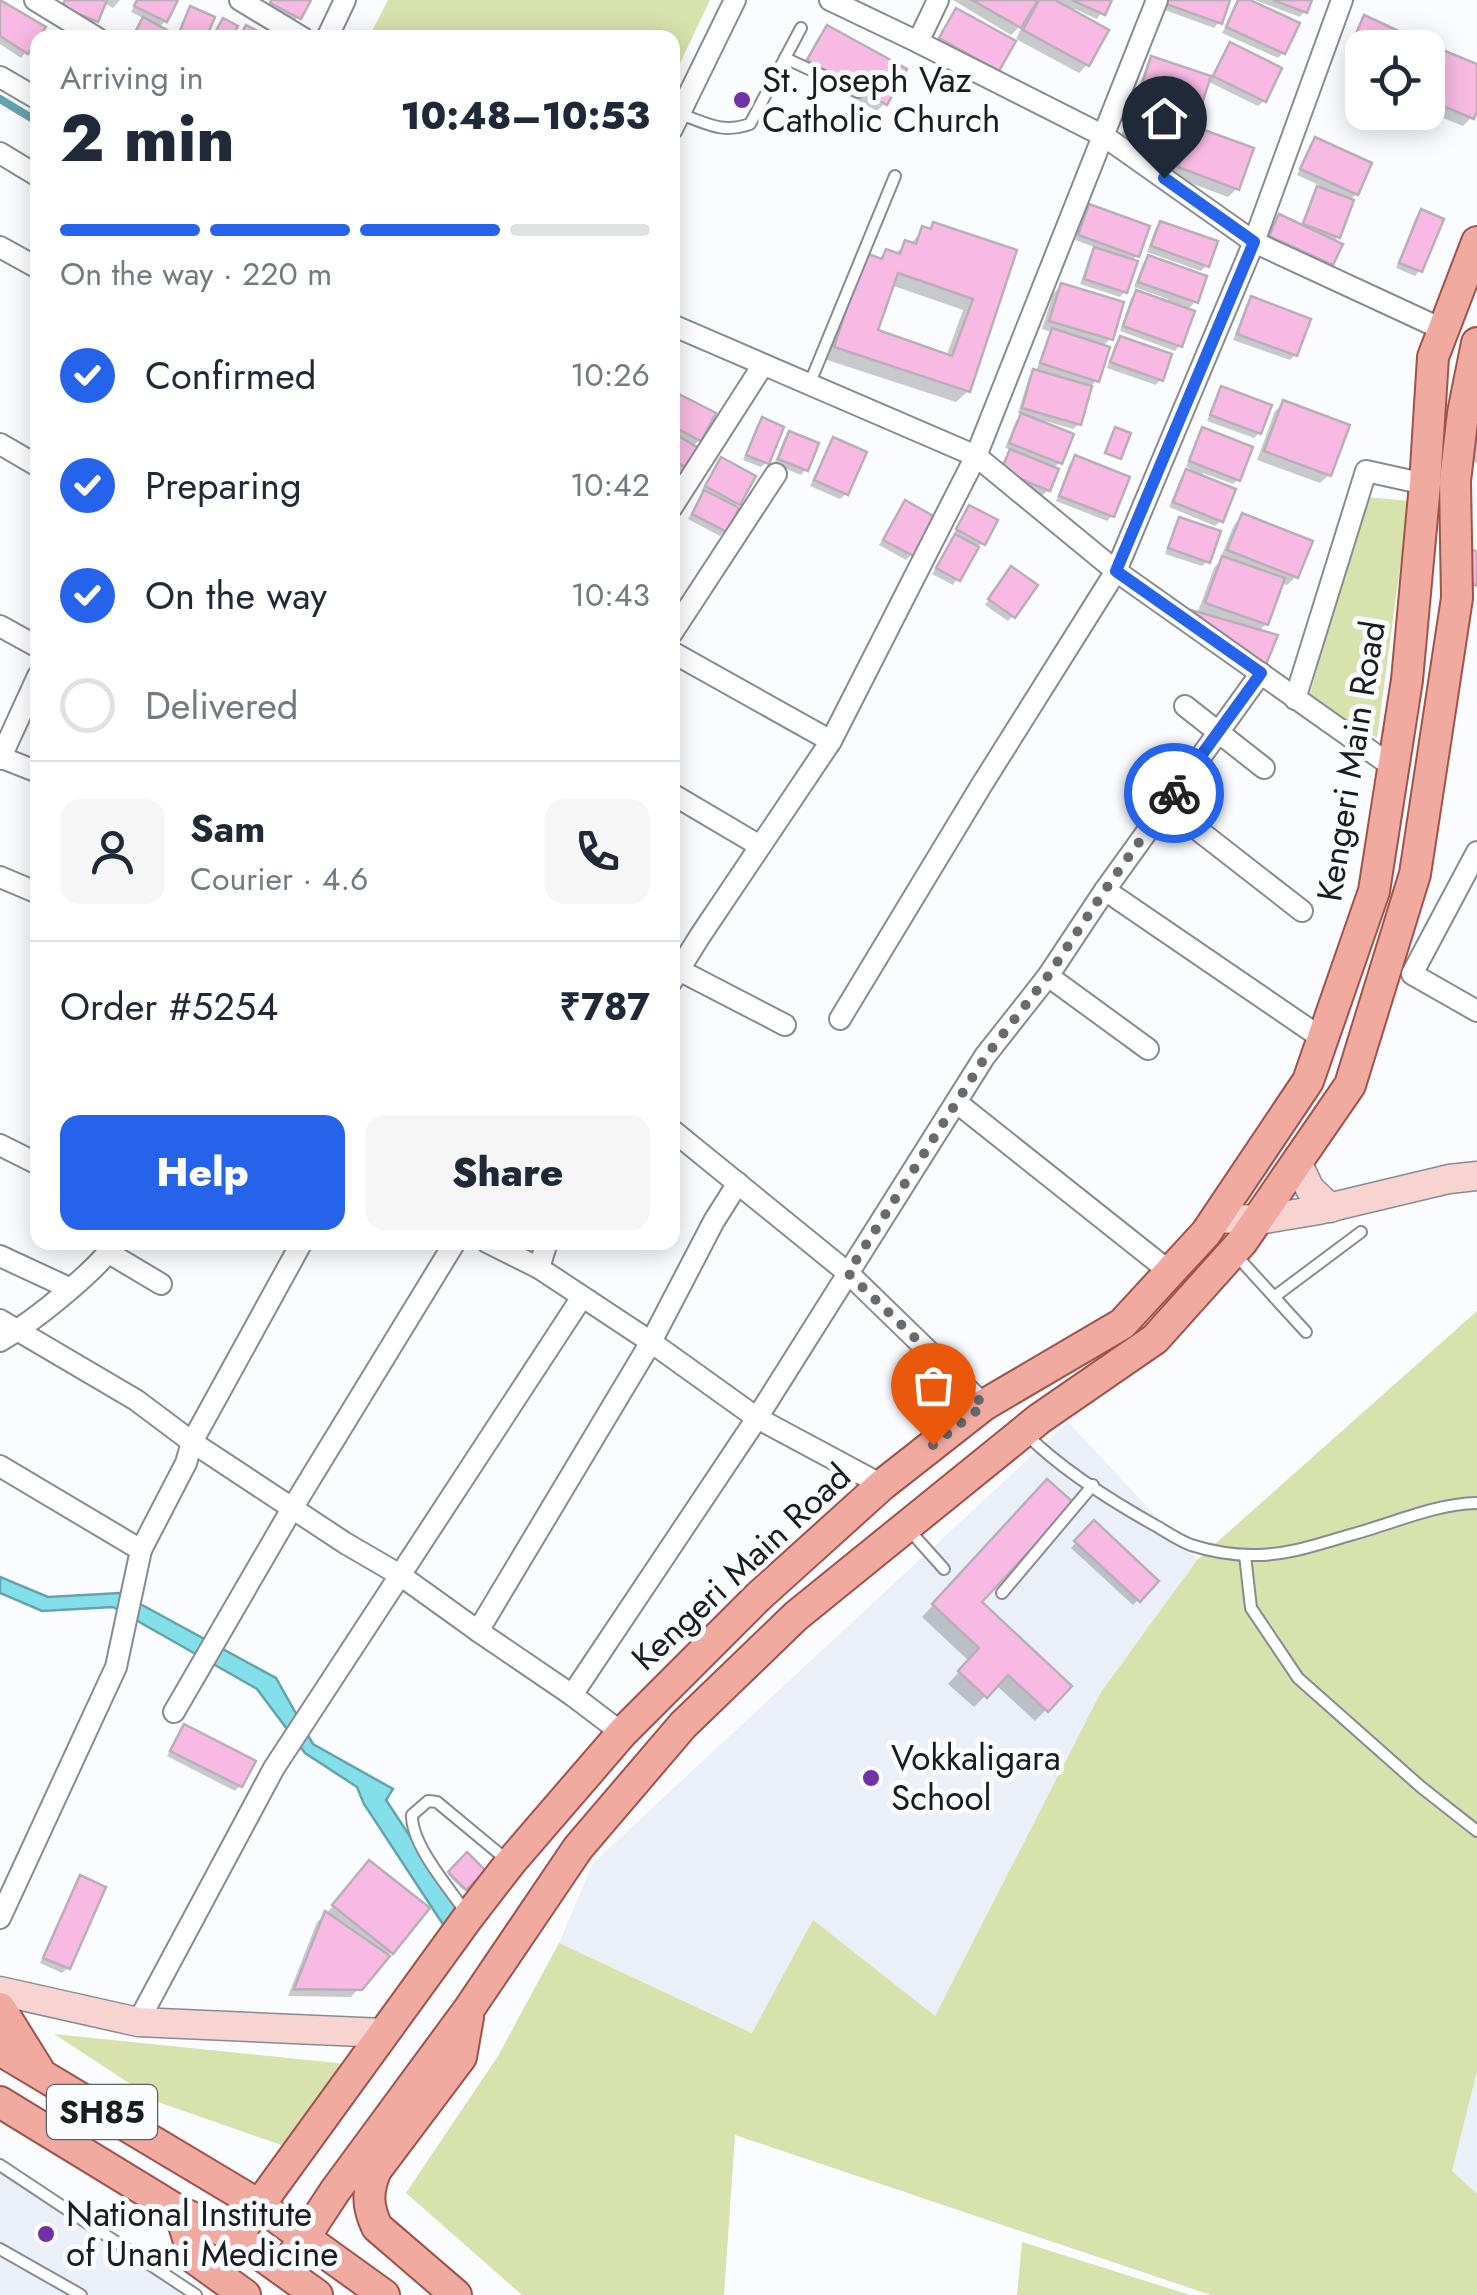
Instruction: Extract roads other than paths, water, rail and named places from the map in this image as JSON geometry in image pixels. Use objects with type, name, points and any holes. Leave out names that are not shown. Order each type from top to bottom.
[{"type":"main road","name":"Kengeri Main Road","points":[[236,2238],[468,1916],[622,1732],[758,1597],[882,1486],[984,1405],[1122,1324],[1206,1233],[1308,1081],[1374,891],[1407,680],[1433,357],[1477,242]]},
{"type":"main road","name":"Kengeri Main Road","points":[[283,2270],[578,1848],[682,1726],[796,1616],[1024,1432],[1155,1340],[1234,1252],[1350,1085],[1399,972],[1457,598],[1455,481],[1477,343]]},
{"type":"main road","points":[[0,2008],[42,2075]]},
{"type":"main road","points":[[456,2295],[377,2227],[368,2200],[376,2170],[461,2058],[469,2008]]},
{"type":"main road","name":"SH85","points":[[0,2050],[259,2205],[384,2295]]},
{"type":"main road","name":"SH85","points":[[0,2102],[180,2212],[236,2238],[317,2295]]},
{"type":"main road","points":[[180,2212],[194,2258],[245,2295]]},
{"type":"street","points":[[35,0],[84,30]]},
{"type":"street","points":[[240,0],[290,30]]},
{"type":"street","points":[[331,30],[345,0]]},
{"type":"street","points":[[680,113],[735,0]]},
{"type":"street","points":[[830,0],[1104,136],[1254,242],[1444,330]]},
{"type":"street","points":[[918,42],[938,0]]},
{"type":"street","points":[[680,970],[831,741],[976,456],[1156,0]]},
{"type":"street","points":[[840,1019],[1116,571],[1254,242],[1342,0]]},
{"type":"street","points":[[0,77],[30,95]]},
{"type":"street","points":[[0,153],[30,171]]},
{"type":"street","points":[[0,247],[30,264]]},
{"type":"street","points":[[680,329],[976,456],[1116,571],[1393,768]]},
{"type":"street","points":[[680,495],[763,365]]},
{"type":"street","points":[[0,444],[30,461]]},
{"type":"street","points":[[1294,699],[1366,471],[1425,484]]},
{"type":"street","points":[[680,621],[776,474]]},
{"type":"street","points":[[0,626],[30,643]]},
{"type":"street","points":[[680,656],[831,741]]},
{"type":"street","points":[[572,1694],[756,1418],[986,1056],[1048,976],[1261,673]]},
{"type":"street","points":[[30,693],[0,758],[30,769]]},
{"type":"street","points":[[1185,706],[1264,768]]},
{"type":"street","points":[[680,799],[760,846]]},
{"type":"street","points":[[1166,805],[1302,911]]},
{"type":"street","points":[[1475,860],[1399,972],[1477,1011]]},
{"type":"street","points":[[0,877],[30,890]]},
{"type":"street","points":[[1105,890],[1323,1039]]},
{"type":"street","points":[[1048,976],[1148,1049]]},
{"type":"street","points":[[680,978],[785,1026]]},
{"type":"street","points":[[956,1102],[1170,1272]]},
{"type":"street","points":[[680,1136],[848,1273],[984,1405]]},
{"type":"street","points":[[0,1146],[30,1160]]},
{"type":"street","points":[[1297,1162],[1310,1189],[1330,1208]]},
{"type":"street","points":[[1216,1218],[1258,1220],[1477,1176]]},
{"type":"street","points":[[478,1631],[651,1342],[738,1183]]},
{"type":"street","points":[[0,1341],[20,1330],[110,1250]]},
{"type":"street","points":[[115,1250],[161,1284]]},
{"type":"street","points":[[0,1918],[116,1667],[141,1550],[186,1464],[192,1442],[298,1250]]},
{"type":"street","points":[[174,1712],[293,1507],[450,1250]]},
{"type":"street","points":[[503,1250],[538,1268],[651,1342],[756,1418],[882,1486]]},
{"type":"street","points":[[538,1268],[544,1250]]},
{"type":"street","points":[[0,1256],[69,1288]]},
{"type":"street","points":[[138,2022],[274,1768],[582,1297]]},
{"type":"street","points":[[0,1320],[136,1400],[192,1442],[400,1574],[622,1732]]},
{"type":"street","points":[[0,1466],[141,1550]]},
{"type":"street","points":[[0,1991],[138,2022],[384,2033]]},
{"type":"lane","points":[[680,122],[737,129],[750,124],[802,28]]},
{"type":"lane","points":[[785,58],[858,92]]},
{"type":"lane","points":[[810,385],[895,176]]},
{"type":"lane","points":[[1274,1297],[1362,1232]]},
{"type":"lane","points":[[1234,1252],[1306,1332]]},
{"type":"lane","points":[[1024,1432],[1042,1450],[1093,1485],[1190,1545],[1246,1555],[1288,1552],[1432,1510],[1477,1503]]},
{"type":"lane","points":[[1002,1594],[1093,1485]]},
{"type":"lane","points":[[906,1527],[944,1569]]},
{"type":"lane","points":[[1246,1555],[1251,1608],[1298,1678],[1477,1831]]},
{"type":"lane","points":[[468,1916],[422,1848],[412,1826],[412,1815],[428,1800],[436,1802],[510,1862]]},
{"type":"lane","points":[[0,2164],[196,2295]]},
{"type":"lane","points":[[0,2248],[80,2295]]},
{"type":"water","points":[[0,1577],[48,1597],[120,1593],[276,1678],[313,1744],[393,1789],[386,1800],[461,1914],[448,1932],[364,1804],[357,1787],[305,1753],[257,1689],[113,1607],[42,1611],[0,1593]]},
{"type":"waterway","points":[[0,99],[30,117]]},
{"type":"place","name":"St. Joseph Vaz Catholic Church","points":[[742,100]]},
{"type":"place","name":"Vokkaligara School","points":[[871,1778]]},
{"type":"place","name":"National Institute of Unani Medicine","points":[[46,2234]]}]
